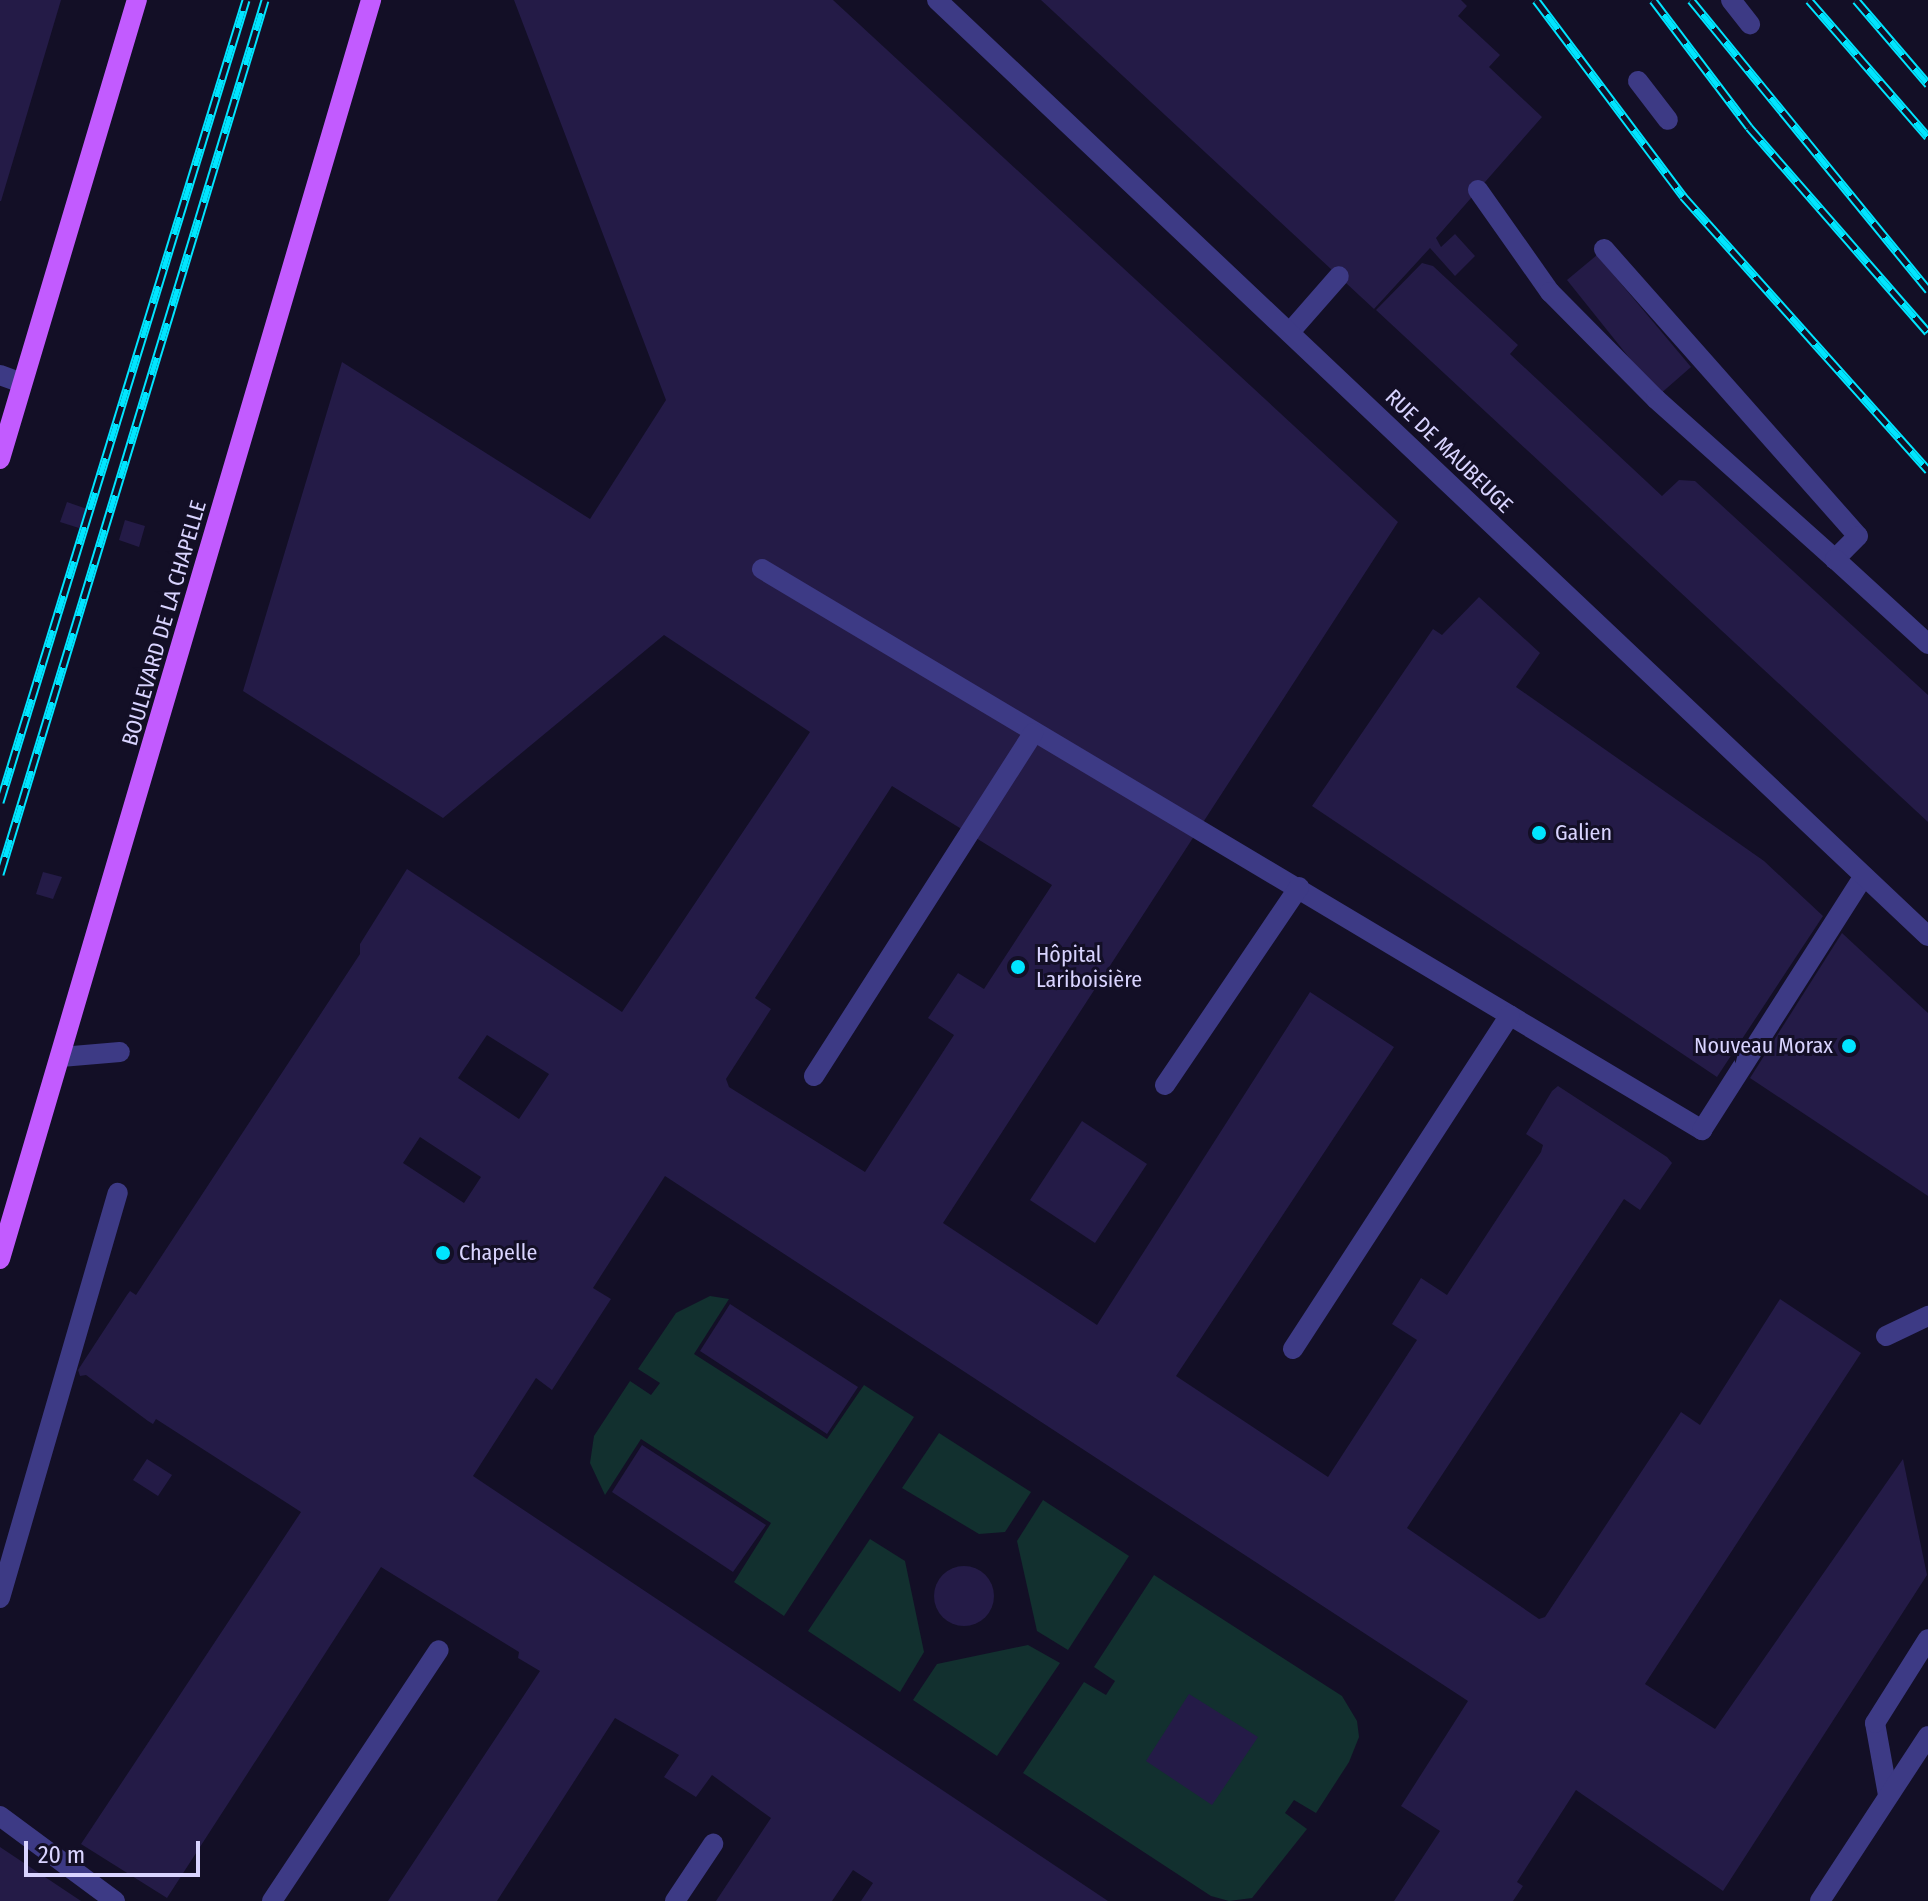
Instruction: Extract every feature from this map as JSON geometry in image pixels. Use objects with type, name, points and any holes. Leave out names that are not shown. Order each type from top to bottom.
[{"type":"main road","points":[[0,459],[137,0]]},
{"type":"main road","name":"BOULEVARD DE LA CHAPELLE","points":[[0,1259],[371,0]]},
{"type":"street","name":"RUE DE MAUBEUGE","points":[[937,0],[1928,936]]},
{"type":"street","points":[[1731,0],[1750,24]]},
{"type":"street","points":[[1638,81],[1668,120]]},
{"type":"street","points":[[1478,190],[1550,292],[1656,399],[1928,644]]},
{"type":"street","points":[[1604,249],[1858,536],[1835,559]]},
{"type":"street","points":[[1290,332],[1339,276]]},
{"type":"street","points":[[0,375],[22,383]]},
{"type":"street","points":[[762,569],[1702,1130],[1864,876]]},
{"type":"street","points":[[814,1076],[1033,733]]},
{"type":"street","points":[[1165,1085],[1299,887]]},
{"type":"street","points":[[1293,1349],[1510,1015]]},
{"type":"street","points":[[61,1057],[120,1052]]},
{"type":"street","points":[[0,1598],[118,1193]]},
{"type":"street","points":[[1886,1336],[1928,1316]]},
{"type":"street","points":[[1888,1795],[1875,1723],[1928,1639]]},
{"type":"street","points":[[272,1901],[439,1650]]},
{"type":"street","points":[[1820,1901],[1928,1736]]},
{"type":"street","points":[[0,1816],[115,1901]]},
{"type":"street","points":[[675,1901],[713,1844]]},
{"type":"green space","points":[[710,1296],[729,1299],[694,1354],[827,1439],[864,1385],[914,1417],[784,1616],[734,1582],[771,1523],[641,1439],[605,1495],[590,1463],[594,1436],[630,1381],[651,1395],[660,1383],[638,1369],[676,1313]]},
{"type":"green space","points":[[939,1433],[1031,1492],[1005,1532],[979,1534],[902,1488]]},
{"type":"green space","points":[[1043,1500],[1129,1556],[1068,1650],[1037,1631],[1017,1541]]},
{"type":"green space","points":[[870,1539],[905,1561],[924,1652],[900,1692],[808,1631]]},
{"type":"green space","points":[[1154,1575],[1342,1696],[1357,1721],[1359,1737],[1349,1762],[1316,1813],[1294,1800],[1285,1813],[1307,1829],[1252,1898],[1229,1901],[1211,1896],[1023,1773],[1084,1682],[1106,1695],[1115,1681],[1094,1667]]},
{"type":"green space","points":[[1028,1645],[1060,1663],[997,1756],[913,1700],[937,1664]]},
{"type":"building","points":[[0,0],[61,0],[1,201],[0,201]]},
{"type":"building","points":[[514,0],[833,0],[1398,522],[943,1223],[1097,1325],[1310,992],[1394,1047],[1176,1376],[1328,1477],[1417,1340],[1392,1324],[1421,1278],[1447,1295],[1541,1152],[1543,1145],[1526,1134],[1552,1091],[1558,1086],[1667,1157],[1672,1163],[1640,1210],[1624,1199],[1407,1528],[1539,1619],[1545,1617],[1681,1412],[1700,1425],[1780,1299],[1861,1353],[1645,1684],[1715,1729],[1903,1459],[1927,1575],[1723,1891],[1576,1790],[1517,1882],[1523,1886],[1513,1901],[1394,1901],[1440,1831],[1401,1806],[1468,1701],[665,1176],[593,1288],[611,1299],[552,1390],[536,1378],[473,1476],[1108,1901],[861,1901],[873,1883],[853,1870],[832,1901],[716,1901],[771,1818],[712,1775],[696,1797],[664,1777],[679,1755],[615,1718],[497,1901],[388,1901],[540,1671],[518,1658],[519,1652],[381,1567],[167,1898],[81,1844],[301,1512],[156,1419],[153,1424],[148,1421],[86,1375],[80,1376],[78,1370],[127,1295],[130,1291],[136,1295],[360,954],[360,944],[407,869],[622,1012],[810,732],[664,635],[443,818],[243,691],[342,362],[590,519],[666,400]],"holes":[[[892,786],[1052,885],[984,989],[958,973],[928,1018],[954,1035],[865,1172],[729,1087],[726,1079],[771,1009],[755,998]],[[487,1035],[549,1074],[519,1119],[458,1078]],[[420,1137],[481,1177],[464,1203],[403,1163]]]},
{"type":"building","points":[[1041,0],[1461,0],[1467,6],[1458,16],[1500,55],[1489,67],[1542,117],[1436,238],[1441,247],[1455,234],[1475,256],[1455,276],[1430,248],[1374,309]]},
{"type":"building","points":[[1597,255],[1691,367],[1659,395],[1567,280]]},
{"type":"building","points":[[1422,263],[1433,266],[1518,345],[1510,354],[1662,496],[1679,480],[1695,481],[1928,695],[1928,822],[1376,310]]},
{"type":"building","points":[[67,502],[87,509],[79,528],[60,522]]},
{"type":"building","points":[[125,520],[145,526],[139,547],[119,540]]},
{"type":"building","name":"Galien","points":[[1479,597],[1540,653],[1516,687],[1764,861],[1823,916],[1717,1077],[1312,806],[1433,629],[1442,635]]},
{"type":"building","points":[[43,872],[62,877],[53,899],[36,894]]},
{"type":"building","name":"Nouveau Morax","points":[[1842,933],[1928,1013],[1928,1196],[1750,1078]]},
{"type":"building","points":[[1082,1121],[1147,1164],[1095,1243],[1030,1200]]},
{"type":"building","points":[[730,1304],[858,1387],[827,1434],[700,1351]]},
{"type":"building","points":[[642,1445],[766,1525],[733,1572],[612,1492]]},
{"type":"building","points":[[147,1459],[172,1475],[158,1496],[133,1480]]},
{"type":"building","points":[[964,1566],[985,1575],[994,1596],[985,1617],[964,1626],[943,1617],[934,1596],[943,1575]]},
{"type":"building","points":[[1189,1694],[1258,1737],[1212,1805],[1146,1761]]},
{"type":"building","points":[[0,1847],[81,1901],[0,1901]]},
{"type":"railway","points":[[0,802],[246,0]]},
{"type":"railway","points":[[0,874],[265,0]]},
{"type":"railway","points":[[1536,0],[1683,196],[1928,470]]},
{"type":"railway","points":[[1653,0],[1749,127],[1928,332]]},
{"type":"railway","points":[[1691,0],[1928,290]]},
{"type":"railway","points":[[1809,0],[1928,137]]},
{"type":"railway","points":[[1856,0],[1928,84]]},
{"type":"place","name":"Galien","points":[[1539,833]]},
{"type":"place","name":"Hôpital Lariboisière","points":[[1018,967]]},
{"type":"place","name":"Nouveau Morax","points":[[1849,1046]]},
{"type":"place","name":"Chapelle","points":[[443,1253]]}]
